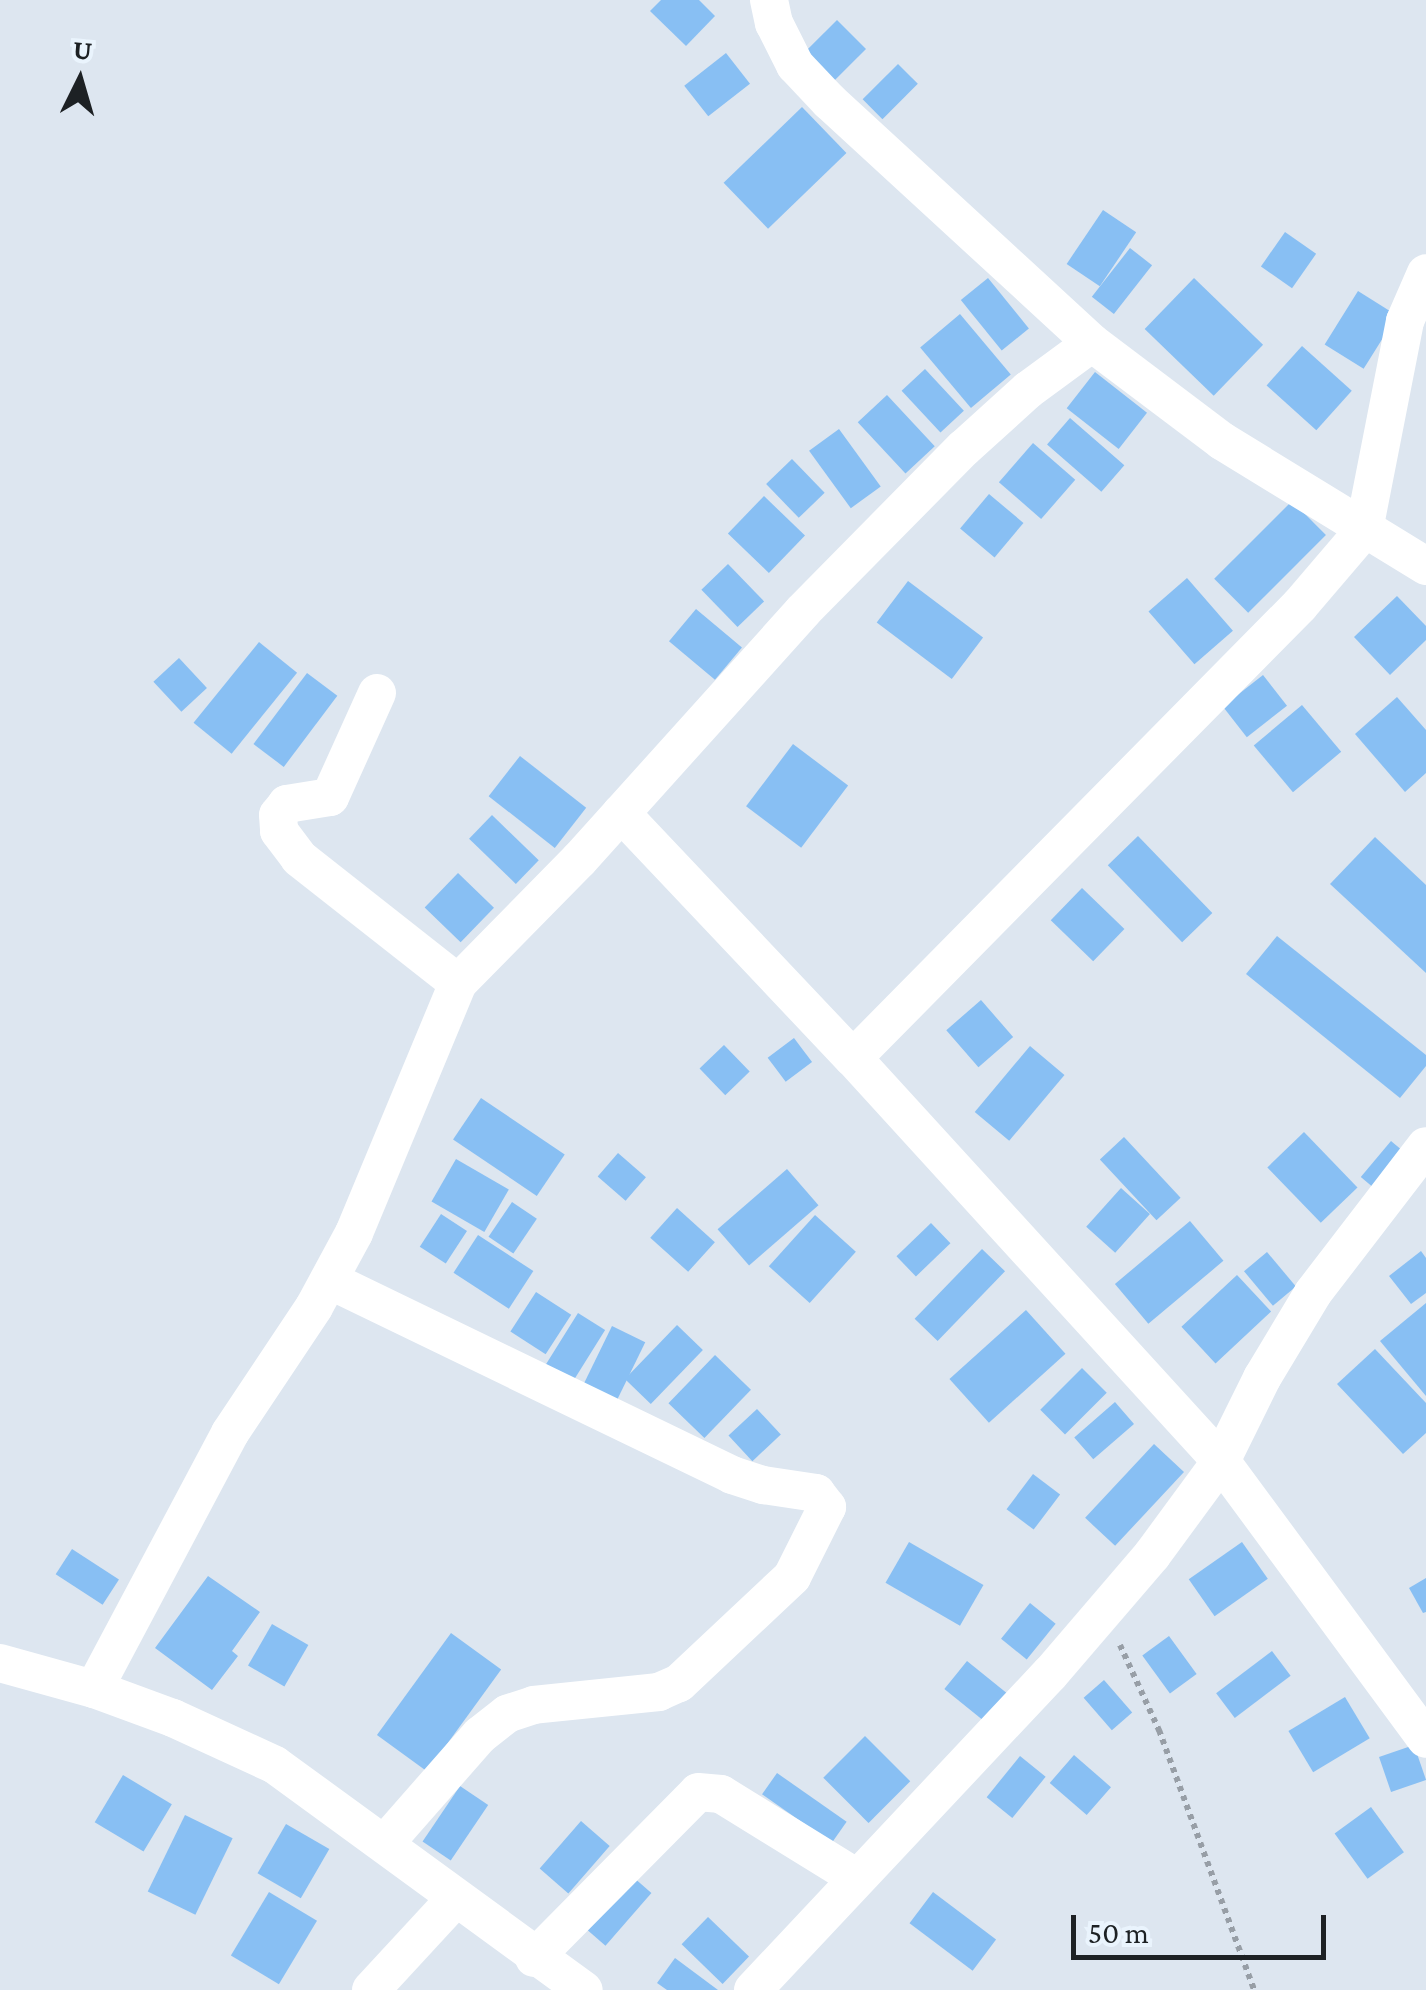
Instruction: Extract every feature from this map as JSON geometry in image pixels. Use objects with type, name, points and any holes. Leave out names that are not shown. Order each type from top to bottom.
[{"type":"street","points":[[769,0],[774,23],[795,65],[828,101],[1092,343],[1222,441],[1426,566]]},
{"type":"street","points":[[854,1058],[1300,605],[1364,530],[1405,321],[1426,273]]},
{"type":"street","points":[[94,1689],[230,1433],[354,1233],[458,983],[621,812],[803,611],[964,448],[1028,390],[1092,343]]},
{"type":"street","points":[[377,692],[330,797],[287,804],[278,815],[278,831],[300,858],[458,983]]},
{"type":"street","points":[[621,812],[854,1058],[1221,1461],[1426,1739]]},
{"type":"street","points":[[753,1990],[1105,1612],[1221,1461],[1294,1322],[1426,1146]]},
{"type":"street","points":[[328,1280],[732,1475],[762,1485],[816,1494],[827,1507],[792,1577],[679,1684],[659,1692],[534,1705],[507,1714],[480,1734],[385,1843]]},
{"type":"street","points":[[0,1663],[94,1689],[190,1725],[275,1766],[385,1843],[534,1958],[584,1990]]},
{"type":"street","points":[[534,1958],[691,1797],[705,1790],[721,1794],[857,1878]]},
{"type":"street","points":[[372,1990],[454,1900]]},
{"type":"path","points":[[1105,1612],[1158,1730],[1254,1990]]},
{"type":"building","points":[[661,0],[699,0],[715,16],[686,46],[650,11]]},
{"type":"building","points":[[837,20],[866,49],[834,81],[805,52]]},
{"type":"building","points":[[726,53],[750,84],[708,116],[684,86]]},
{"type":"building","points":[[898,64],[918,84],[882,119],[863,99]]},
{"type":"building","points":[[802,107],[846,153],[768,229],[724,183]]},
{"type":"building","points":[[1103,210],[1136,232],[1100,286],[1067,264]]},
{"type":"building","points":[[1285,232],[1316,254],[1292,288],[1261,266]]},
{"type":"building","points":[[1130,248],[1152,265],[1114,314],[1092,297]]},
{"type":"building","points":[[988,278],[1029,329],[1002,351],[961,300]]},
{"type":"building","points":[[1194,278],[1263,345],[1214,396],[1145,329]]},
{"type":"building","points":[[1358,291],[1397,315],[1364,369],[1325,344]]},
{"type":"building","points":[[960,314],[1011,375],[971,408],[920,347]]},
{"type":"building","points":[[1302,346],[1352,391],[1316,430],[1267,385]]},
{"type":"building","points":[[925,369],[964,411],[940,433],[902,391]]},
{"type":"building","points":[[1095,372],[1147,413],[1119,449],[1067,408]]},
{"type":"building","points":[[887,395],[935,446],[905,473],[858,422]]},
{"type":"building","points":[[1070,418],[1124,465],[1101,492],[1047,444]]},
{"type":"building","points":[[839,429],[881,486],[851,508],[809,451]]},
{"type":"building","points":[[1033,443],[1075,480],[1041,519],[999,482]]},
{"type":"building","points":[[792,459],[825,493],[799,518],[766,484]]},
{"type":"building","points":[[989,494],[1023,523],[995,557],[960,528]]},
{"type":"building","points":[[764,496],[805,536],[769,573],[728,533]]},
{"type":"building","points":[[1292,501],[1326,535],[1248,613],[1214,579]]},
{"type":"building","points":[[728,564],[764,601],[738,627],[701,590]]},
{"type":"building","points":[[1187,578],[1233,631],[1194,664],[1149,611]]},
{"type":"building","points":[[908,581],[983,638],[952,679],[877,623]]},
{"type":"building","points":[[1397,596],[1426,626],[1426,640],[1390,675],[1354,637]]},
{"type":"building","points":[[696,609],[742,648],[715,680],[669,641]]},
{"type":"building","points":[[259,642],[297,673],[232,754],[194,723]]},
{"type":"building","points":[[179,658],[207,688],[181,712],[153,682]]},
{"type":"building","points":[[307,673],[337,696],[284,767],[253,744]]},
{"type":"building","points":[[1263,675],[1287,706],[1247,737],[1223,706]]},
{"type":"building","points":[[1397,697],[1426,730],[1426,773],[1405,792],[1355,734]]},
{"type":"building","points":[[1302,705],[1341,752],[1293,792],[1254,745]]},
{"type":"building","points":[[793,744],[848,786],[801,848],[746,806]]},
{"type":"building","points":[[520,756],[586,808],[555,848],[489,796]]},
{"type":"building","points":[[492,815],[539,860],[516,884],[469,839]]},
{"type":"building","points":[[1138,836],[1212,913],[1182,942],[1108,865]]},
{"type":"building","points":[[1375,837],[1426,885],[1426,973],[1330,884]]},
{"type":"building","points":[[458,873],[494,908],[461,942],[425,908]]},
{"type":"building","points":[[1082,888],[1124,929],[1093,961],[1051,920]]},
{"type":"building","points":[[1277,936],[1426,1055],[1426,1066],[1400,1098],[1246,974]]},
{"type":"building","points":[[981,1000],[1013,1037],[978,1067],[946,1030]]},
{"type":"building","points":[[794,1038],[812,1062],[786,1082],[768,1058]]},
{"type":"building","points":[[724,1045],[750,1072],[725,1095],[700,1069]]},
{"type":"building","points":[[1030,1046],[1064,1075],[1009,1141],[975,1112]]},
{"type":"building","points":[[481,1098],[565,1154],[537,1196],[453,1139]]},
{"type":"building","points":[[1304,1132],[1357,1187],[1321,1223],[1267,1167]]},
{"type":"building","points":[[1124,1137],[1181,1198],[1156,1220],[1100,1160]]},
{"type":"building","points":[[1391,1141],[1409,1156],[1378,1192],[1361,1177]]},
{"type":"building","points":[[618,1153],[646,1177],[626,1201],[598,1176]]},
{"type":"building","points":[[456,1159],[509,1190],[484,1232],[432,1201]]},
{"type":"building","points":[[787,1169],[818,1205],[749,1266],[718,1229]]},
{"type":"building","points":[[1121,1188],[1150,1214],[1115,1253],[1086,1227]]},
{"type":"building","points":[[512,1202],[537,1219],[513,1254],[489,1237]]},
{"type":"building","points":[[677,1208],[715,1242],[688,1272],[650,1238]]},
{"type":"building","points":[[441,1214],[467,1231],[446,1264],[420,1247]]},
{"type":"building","points":[[815,1215],[856,1252],[810,1303],[769,1266]]},
{"type":"building","points":[[1190,1221],[1223,1261],[1148,1324],[1115,1284]]},
{"type":"building","points":[[931,1223],[950,1243],[916,1276],[896,1256]]},
{"type":"building","points":[[478,1235],[533,1271],[509,1309],[453,1273]]},
{"type":"building","points":[[982,1249],[1005,1271],[938,1341],[915,1319]]},
{"type":"building","points":[[1421,1251],[1426,1258],[1426,1293],[1411,1304],[1389,1276]]},
{"type":"building","points":[[1267,1252],[1296,1286],[1273,1306],[1244,1271]]},
{"type":"building","points":[[1237,1275],[1271,1312],[1216,1363],[1181,1327]]},
{"type":"building","points":[[536,1292],[571,1315],[546,1354],[510,1331]]},
{"type":"building","points":[[1426,1303],[1426,1396],[1380,1341]]},
{"type":"building","points":[[1026,1310],[1065,1354],[989,1423],[949,1379]]},
{"type":"building","points":[[578,1313],[605,1330],[573,1382],[546,1365]]},
{"type":"building","points":[[677,1325],[703,1350],[651,1404],[625,1379]]},
{"type":"building","points":[[612,1326],[645,1342],[616,1402],[583,1385]]},
{"type":"building","points":[[1375,1349],[1426,1403],[1426,1433],[1403,1454],[1337,1384]]},
{"type":"building","points":[[715,1355],[751,1390],[704,1438],[668,1403]]},
{"type":"building","points":[[1082,1368],[1107,1393],[1065,1434],[1040,1410]]},
{"type":"building","points":[[1115,1402],[1134,1424],[1093,1459],[1074,1437]]},
{"type":"building","points":[[757,1409],[781,1435],[752,1461],[728,1436]]},
{"type":"building","points":[[1154,1444],[1184,1472],[1115,1546],[1085,1518]]},
{"type":"building","points":[[1033,1474],[1060,1494],[1034,1530],[1007,1509]]},
{"type":"building","points":[[909,1542],[983,1585],[960,1626],[886,1583]]},
{"type":"building","points":[[1242,1542],[1268,1579],[1215,1616],[1189,1579]]},
{"type":"building","points":[[72,1549],[119,1579],[103,1605],[56,1574]]},
{"type":"building","points":[[208,1576],[260,1612],[232,1651],[238,1656],[212,1690],[155,1648]]},
{"type":"building","points":[[1426,1578],[1426,1612],[1423,1613],[1409,1588]]},
{"type":"building","points":[[1030,1603],[1056,1624],[1027,1660],[1001,1639]]},
{"type":"building","points":[[272,1624],[308,1645],[284,1687],[248,1666]]},
{"type":"building","points":[[451,1633],[501,1669],[427,1771],[377,1735]]},
{"type":"building","points":[[1169,1636],[1197,1674],[1170,1693],[1142,1655]]},
{"type":"building","points":[[1272,1651],[1291,1676],[1235,1718],[1216,1693]]},
{"type":"building","points":[[967,1661],[1010,1696],[987,1724],[944,1689]]},
{"type":"building","points":[[1104,1680],[1132,1712],[1112,1730],[1084,1698]]},
{"type":"building","points":[[1345,1697],[1370,1738],[1313,1772],[1288,1731]]},
{"type":"building","points":[[865,1736],[910,1781],[869,1823],[823,1778]]},
{"type":"building","points":[[1414,1745],[1426,1780],[1391,1792],[1379,1757]]},
{"type":"building","points":[[1074,1755],[1111,1787],[1087,1815],[1050,1783]]},
{"type":"building","points":[[1020,1756],[1046,1777],[1012,1818],[987,1797]]},
{"type":"building","points":[[777,1773],[847,1822],[832,1843],[762,1794]]},
{"type":"building","points":[[123,1775],[172,1804],[144,1852],[95,1822]]},
{"type":"building","points":[[460,1786],[488,1805],[451,1861],[423,1842]]},
{"type":"building","points":[[1371,1807],[1404,1852],[1368,1879],[1335,1833]]},
{"type":"building","points":[[185,1815],[233,1838],[195,1915],[148,1891]]},
{"type":"building","points":[[581,1821],[610,1846],[568,1893],[540,1869]]},
{"type":"building","points":[[286,1824],[329,1849],[301,1898],[258,1873]]},
{"type":"building","points":[[625,1870],[651,1893],[605,1946],[579,1923]]},
{"type":"building","points":[[269,1892],[317,1921],[279,1984],[231,1955]]},
{"type":"building","points":[[933,1892],[996,1940],[973,1971],[910,1923]]},
{"type":"building","points":[[708,1917],[749,1957],[723,1984],[682,1944]]},
{"type":"building","points":[[675,1958],[718,1990],[667,1990],[657,1983]]}]
